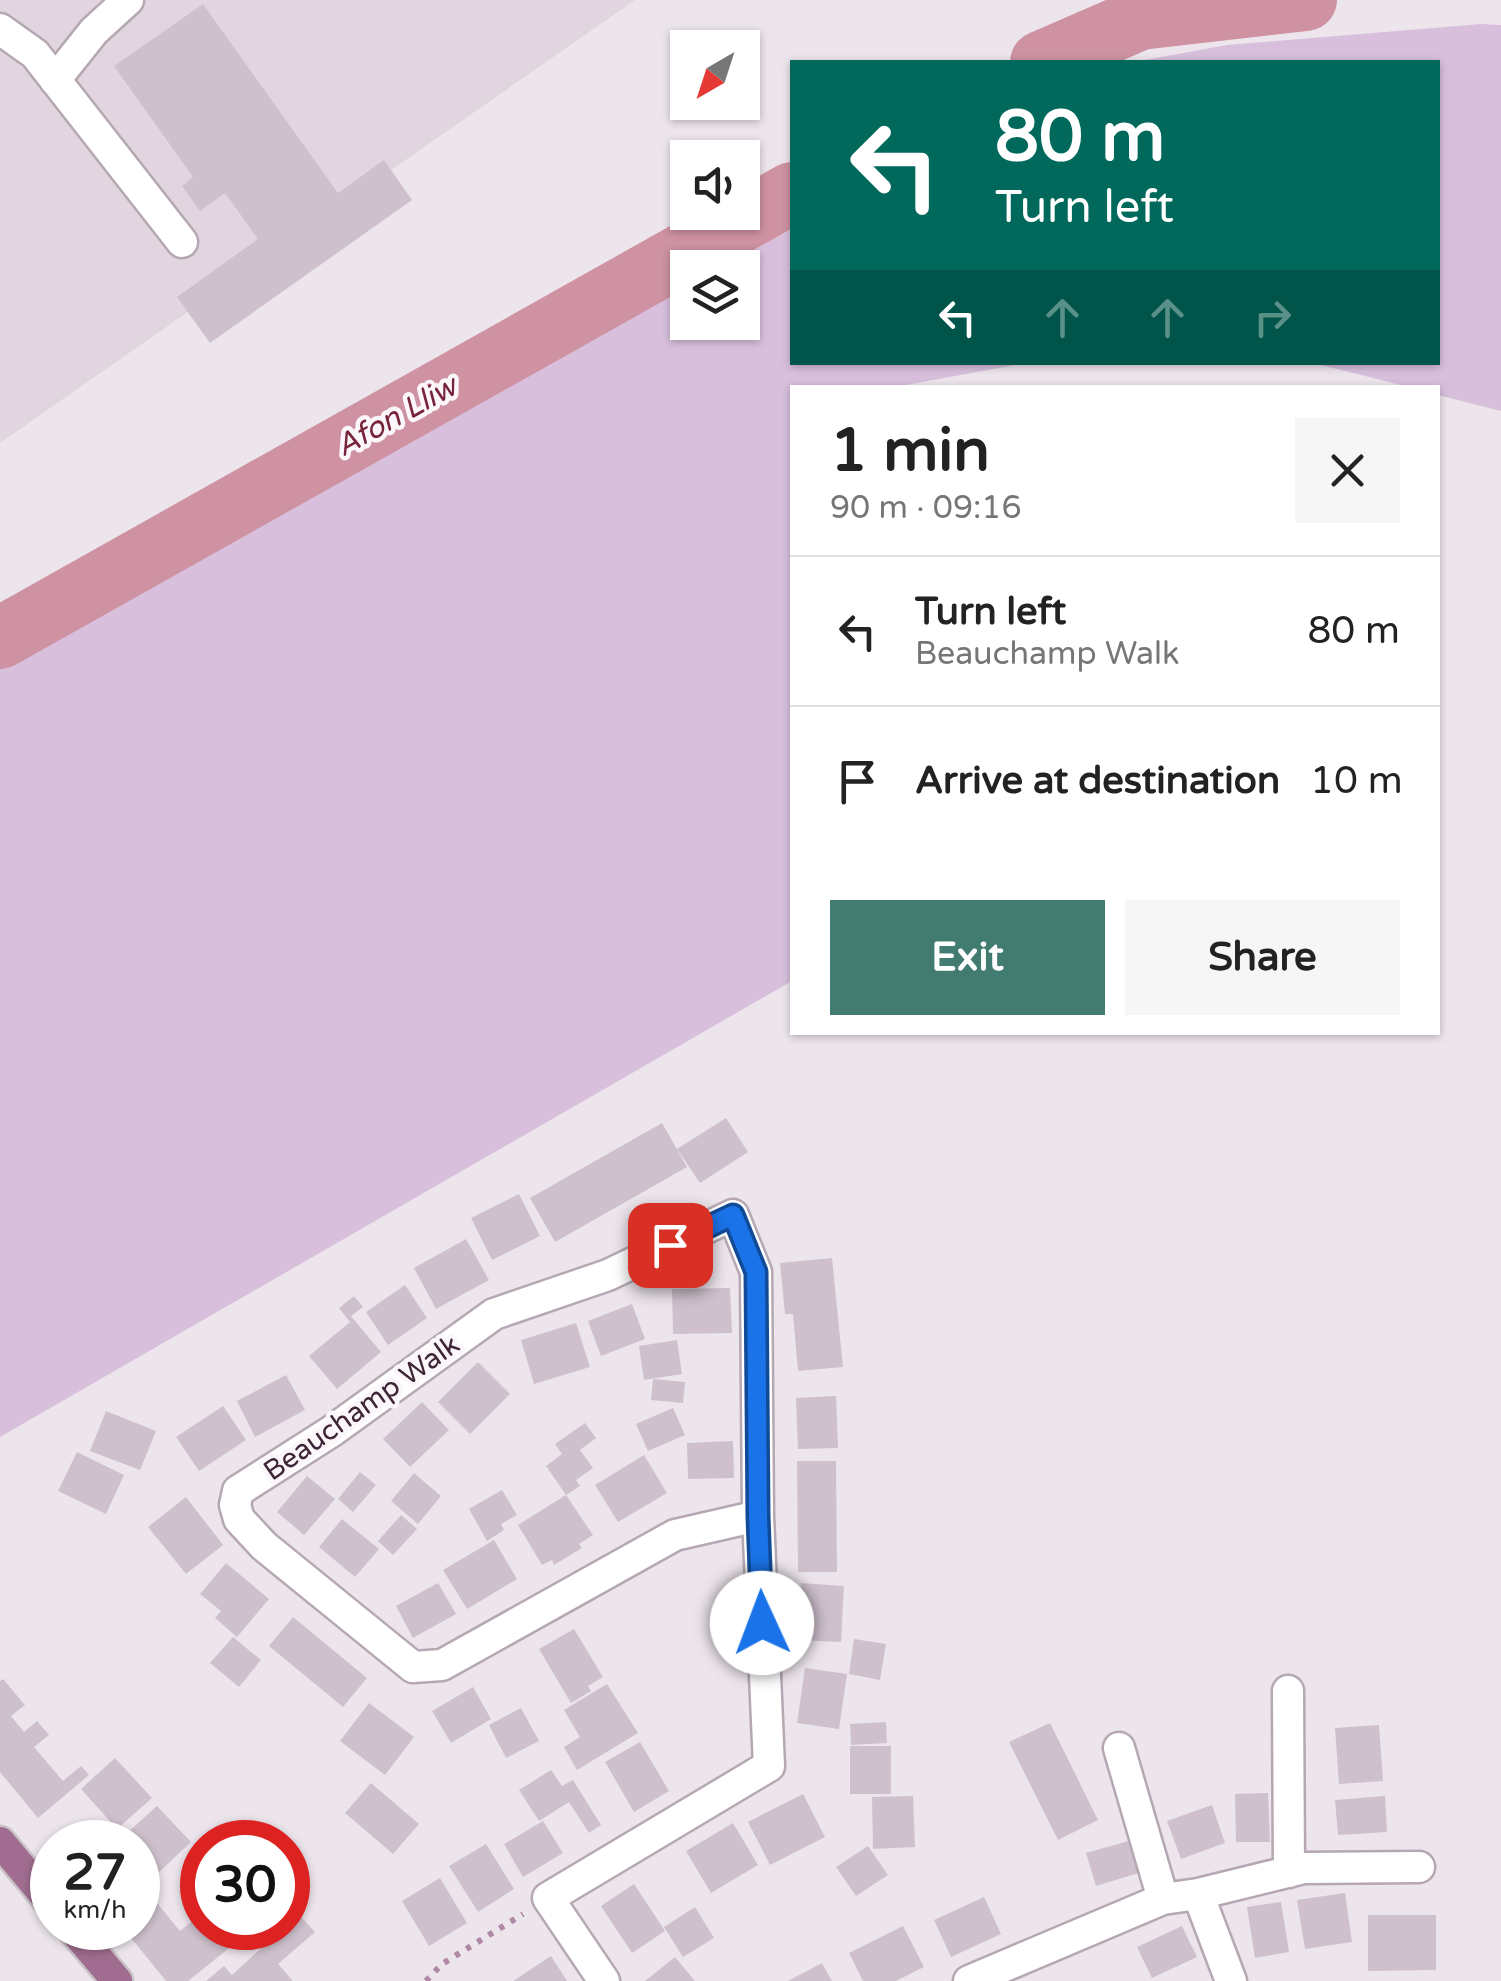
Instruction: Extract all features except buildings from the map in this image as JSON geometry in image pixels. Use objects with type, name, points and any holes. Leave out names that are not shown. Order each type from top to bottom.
[{"type":"main road","points":[[0,1842],[30,1878]]},
{"type":"main road","points":[[91,1950],[117,1981]]},
{"type":"street","points":[[55,80],[94,31],[128,0]]},
{"type":"street","points":[[0,29],[35,54],[182,242]]},
{"type":"street","name":"Beauchamp Walk","points":[[548,1898],[769,1766],[758,1516],[756,1272],[733,1215],[608,1275],[494,1314],[332,1431],[238,1490],[235,1504],[240,1519],[264,1546],[413,1666],[442,1665],[674,1535],[758,1516]]},
{"type":"street","points":[[1288,1691],[1289,1872]]},
{"type":"street","points":[[1119,1748],[1164,1900]]},
{"type":"street","points":[[970,1981],[1164,1900],[1304,1868],[1420,1867]]},
{"type":"street","points":[[1198,1894],[1231,1981]]},
{"type":"street","points":[[548,1898],[604,1981]]},
{"type":"path","points":[[426,1981],[442,1964],[548,1898]]},
{"type":"shaded area","points":[[0,0],[635,0],[0,443]]},
{"type":"shaded area","points":[[1501,25],[1501,411],[1440,396],[1440,385],[1401,385],[1321,365],[1440,365],[1440,60],[1145,60],[1227,45]]},
{"type":"shaded area","points":[[790,230],[790,365],[1015,365],[906,385],[790,385],[790,982],[0,1437],[0,665],[670,296],[670,340],[760,340],[760,250],[754,250]]},
{"type":"waterway","name":"Afon Lliw","points":[[1046,60],[1140,19],[1306,0]]},
{"type":"waterway","name":"Afon Lliw","points":[[0,638],[790,194]]},
{"type":"route","points":[[670,1245],[733,1215],[756,1272],[762,1623]]}]
